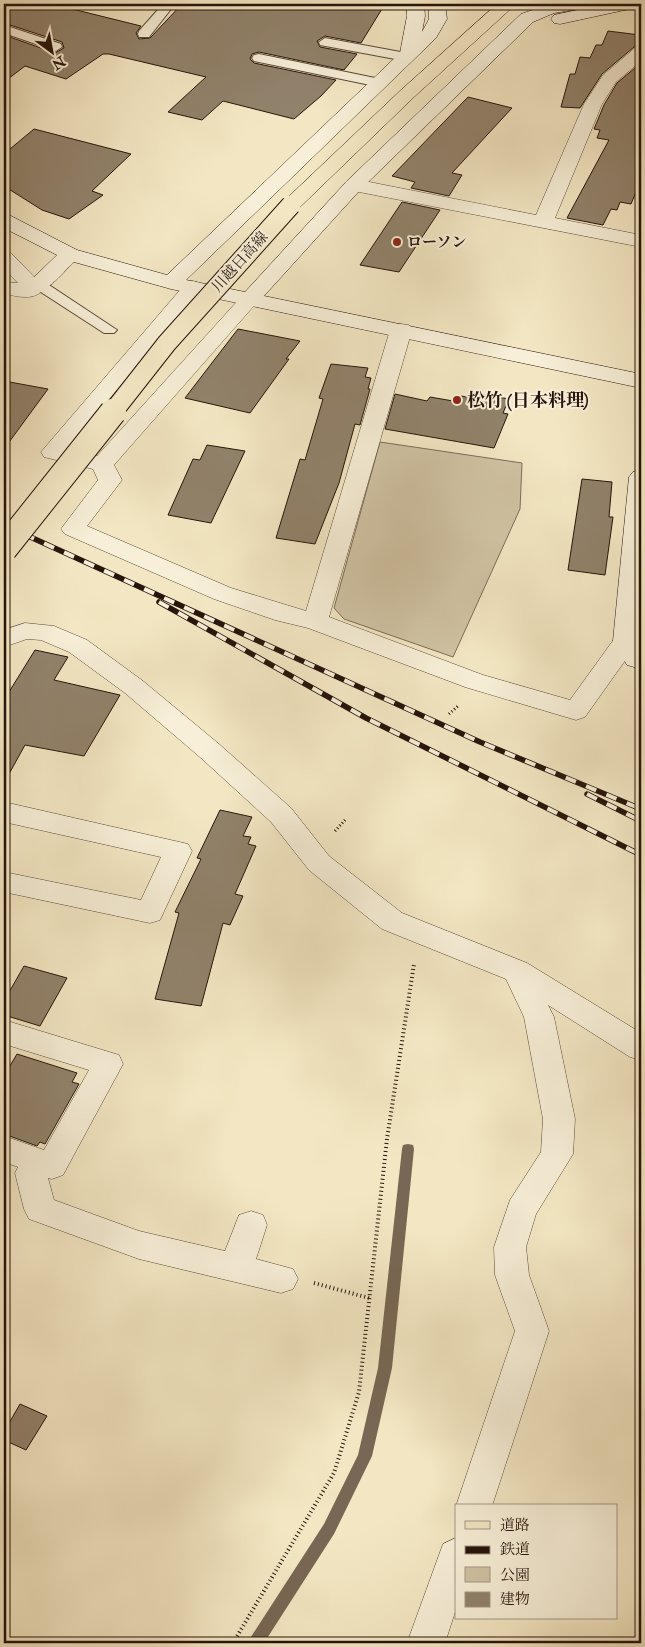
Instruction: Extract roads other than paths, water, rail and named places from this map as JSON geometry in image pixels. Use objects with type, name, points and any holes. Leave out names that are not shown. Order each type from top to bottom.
[{"type":"main road","name":"川越日高線","points":[[4,549],[167,343],[292,205],[407,94],[507,4]]},
{"type":"street","points":[[408,55],[416,16],[415,4]]},
{"type":"street","points":[[171,283],[430,34],[438,19],[437,4]]},
{"type":"street","points":[[102,464],[354,185],[439,101],[527,18],[550,9],[578,4]]},
{"type":"street","points":[[439,101],[542,26],[572,16],[628,4]]},
{"type":"street","points":[[543,222],[593,104],[609,79],[641,52]]},
{"type":"street","points":[[354,185],[641,241]]},
{"type":"street","points":[[4,220],[70,254],[171,283],[641,381]]},
{"type":"street","points":[[4,288],[31,292],[70,254]]},
{"type":"street","points":[[4,257],[36,286]]},
{"type":"street","points":[[193,288],[52,452],[102,464],[110,480],[73,529],[182,578],[286,615],[315,621],[474,681],[576,711],[626,641],[640,505],[641,476]]},
{"type":"street","points":[[315,621],[401,330]]},
{"type":"street","points":[[4,639],[24,630],[45,632],[78,646],[134,687],[217,758],[281,815],[319,863],[392,922],[517,971],[641,1048]]},
{"type":"street","points":[[626,641],[636,659],[641,661]]},
{"type":"street","points":[[4,812],[178,852],[150,912],[4,882]]},
{"type":"street","points":[[475,1504],[532,1331],[512,1275],[510,1247],[521,1210],[557,1154],[559,1119],[539,1017],[517,971]]},
{"type":"street","points":[[4,1032],[108,1064],[52,1166],[4,1149]]},
{"type":"street","points":[[37,1161],[31,1173],[40,1209],[138,1245],[281,1279]]},
{"type":"street","points":[[236,1268],[251,1225]]},
{"type":"street","points":[[426,1643],[455,1559]]},
{"type":"lane","points":[[144,34],[169,4]]},
{"type":"lane","points":[[4,29],[56,47]]},
{"type":"lane","points":[[325,42],[408,55]]},
{"type":"lane","points":[[259,58],[380,82]]},
{"type":"lane","points":[[36,286],[109,330]]},
{"type":"waterway","points":[[255,1643],[329,1529],[365,1456],[385,1368],[408,1149]]},
{"type":"railway","points":[[4,525],[480,742],[641,809]]},
{"type":"railway","points":[[159,602],[366,718],[641,855]]},
{"type":"railway","points":[[587,794],[641,821]]},
{"type":"place","name":"ローソン","points":[[397,242]]},
{"type":"place","name":"松竹 (日本料理)","points":[[457,400]]}]
